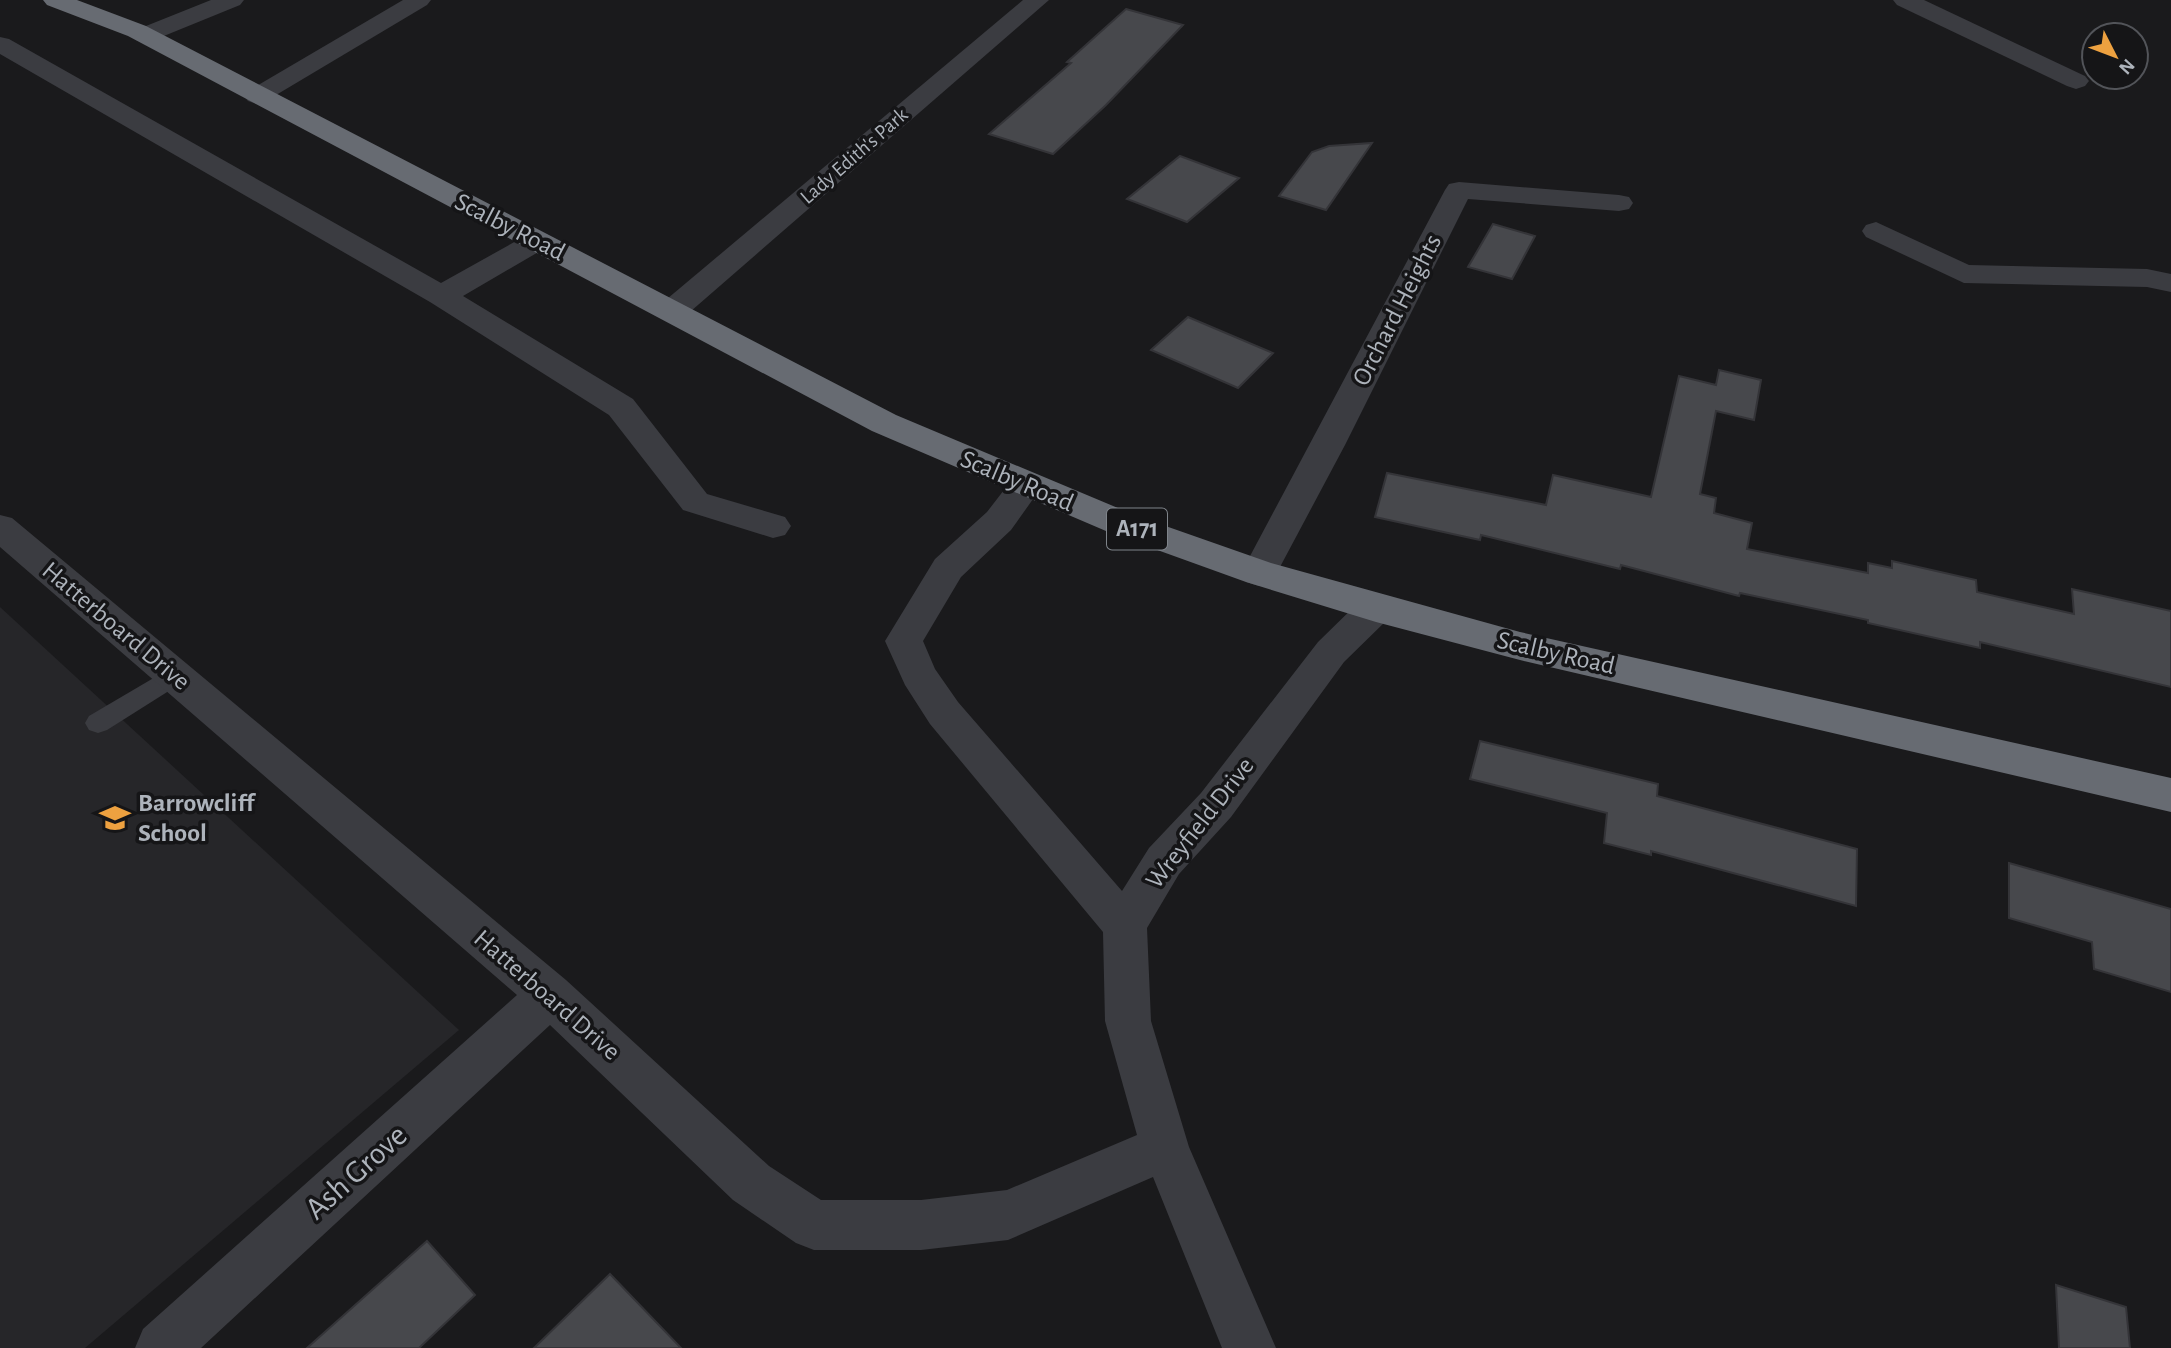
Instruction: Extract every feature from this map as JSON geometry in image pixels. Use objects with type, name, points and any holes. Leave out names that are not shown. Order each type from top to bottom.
[{"type":"highway","name":"Scalby Road","points":[[55,0],[141,33],[884,423],[1125,525],[1259,573],[1376,608],[1520,646],[2171,795]]},
{"type":"highway","name":"Scalby Road","points":[[101,0],[141,33]]},
{"type":"street","points":[[141,33],[232,0]]},
{"type":"street","points":[[181,54],[242,0]]},
{"type":"street","points":[[257,96],[419,0]]},
{"type":"street","name":"Lady Edith's Park","points":[[672,311],[1037,0]]},
{"type":"street","points":[[1905,0],[2076,81]]},
{"type":"street","points":[[0,44],[441,296],[621,407],[695,502],[773,526]]},
{"type":"street","name":"Orchard Heights","points":[[1259,573],[1459,190],[1619,203]]},
{"type":"street","points":[[1876,231],[1964,274],[2147,278],[2171,283]]},
{"type":"street","points":[[441,296],[537,242]]},
{"type":"street","points":[[1026,485],[999,521],[948,568],[905,641],[919,675],[944,713],[1125,926],[1128,1021],[1165,1147],[1249,1348]]},
{"type":"street","name":"Hatterboard Drive","points":[[0,527],[550,995],[751,1183],[814,1225],[921,1225],[1008,1215],[1165,1147]]},
{"type":"street","name":"Wreyfield Drive","points":[[1125,926],[1164,861],[1216,805],[1331,652],[1376,608]]},
{"type":"street","name":"Ash Grove","points":[[162,1348],[550,995]]},
{"type":"lane","points":[[98,723],[174,675]]},
{"type":"shaded area","name":"Barrowcliff School","points":[[0,607],[459,1030],[85,1348],[0,1348]]},
{"type":"building","points":[[1126,9],[1183,25],[1106,105],[1053,154],[989,134],[1071,63],[1067,62]]},
{"type":"building","points":[[1372,143],[1326,210],[1279,196],[1312,152],[1329,146]]},
{"type":"building","points":[[1180,156],[1239,178],[1187,222],[1127,199]]},
{"type":"building","points":[[1493,224],[1535,236],[1512,279],[1468,267]]},
{"type":"building","points":[[1188,317],[1273,353],[1238,388],[1151,350]]},
{"type":"building","points":[[1719,370],[1761,380],[1754,420],[1716,411],[1700,494],[1716,498],[1714,513],[1752,523],[1747,549],[1868,573],[1868,563],[1892,568],[1892,561],[1976,580],[1977,592],[2074,614],[2072,589],[2171,611],[2171,687],[1980,642],[1980,648],[1868,623],[1868,620],[1740,593],[1739,596],[1621,565],[1620,569],[1481,535],[1480,540],[1375,517],[1387,473],[1546,505],[1553,475],[1651,497],[1679,376],[1716,385]]},
{"type":"building","points":[[1480,741],[1658,784],[1657,796],[1857,849],[1856,906],[1651,851],[1651,855],[1604,843],[1607,813],[1470,779]]},
{"type":"building","points":[[2009,863],[2171,909],[2171,992],[2094,969],[2092,942],[2009,918]]},
{"type":"building","points":[[427,1241],[475,1295],[419,1348],[307,1348]]},
{"type":"building","points":[[610,1274],[681,1348],[534,1348]]},
{"type":"building","points":[[2056,1285],[2126,1307],[2130,1348],[2059,1348]]},
{"type":"place","name":"Barrowcliff School","points":[[115,818]]}]
